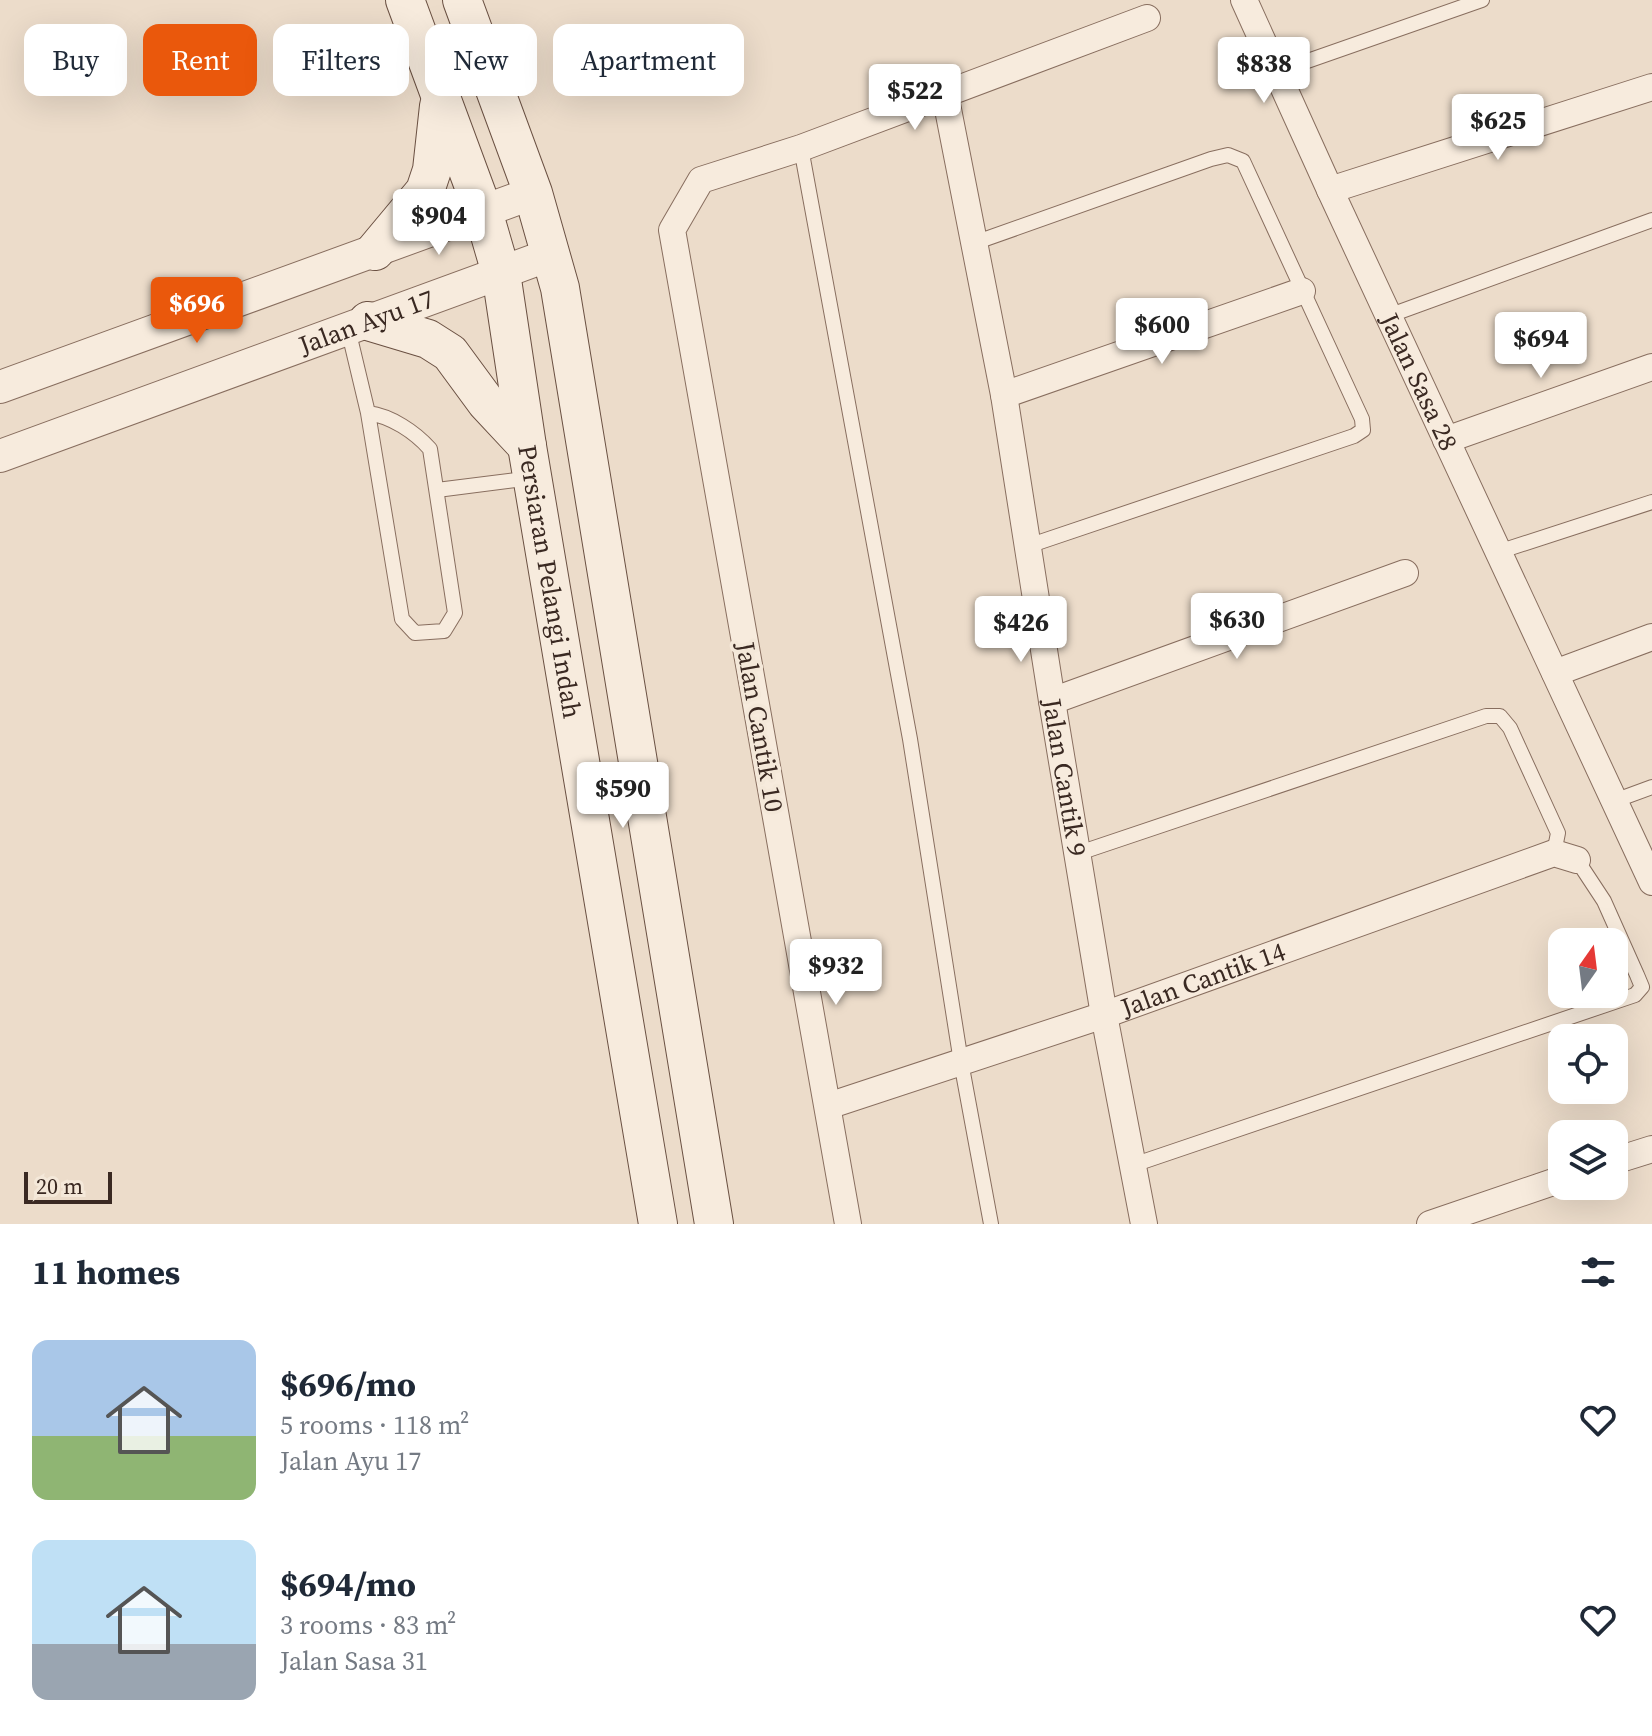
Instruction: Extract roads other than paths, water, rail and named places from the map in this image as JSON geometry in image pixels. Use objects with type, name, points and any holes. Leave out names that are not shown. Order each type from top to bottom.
[{"type":"main road","name":"Persiaran Pelangi Indah","points":[[405,0],[483,211],[501,273],[658,1224]]},
{"type":"main road","points":[[462,0],[533,193],[560,288],[714,1224]]},
{"type":"main road","points":[[375,251],[425,191],[432,170],[440,97]]},
{"type":"main road","points":[[358,325],[428,339],[450,353],[530,462]]},
{"type":"street","name":"Jalan Sasa 28","points":[[1244,0],[1652,882]]},
{"type":"street","points":[[801,148],[1147,18]]},
{"type":"street","points":[[1330,190],[1652,87]]},
{"type":"street","name":"Jalan Cantik 9","points":[[945,94],[1004,395],[1104,1015],[1144,1224]]},
{"type":"street","name":"Jalan Cantik 10","points":[[801,148],[701,180],[672,230],[848,1224]]},
{"type":"street","points":[[0,387],[533,193]]},
{"type":"street","name":"Jalan Ayu 17","points":[[0,456],[552,254]]},
{"type":"street","points":[[1004,395],[1302,291]]},
{"type":"street","points":[[1446,440],[1652,367]]},
{"type":"street","points":[[1052,701],[1405,573]]},
{"type":"street","points":[[1555,673],[1652,637]]},
{"type":"street","name":"Jalan Cantik 14","points":[[828,1106],[1565,857]]},
{"type":"street","points":[[1628,1157],[1652,1149]]},
{"type":"street","points":[[1430,1224],[1548,1184]]},
{"type":"lane","points":[[1276,72],[1482,0]]},
{"type":"lane","points":[[801,148],[910,739],[961,1062],[991,1224]]},
{"type":"lane","points":[[974,243],[1228,155],[1243,161],[1362,419],[1363,430],[1354,436],[1028,546]]},
{"type":"lane","points":[[1388,316],[1652,220]]},
{"type":"lane","points":[[358,325],[368,413],[402,619],[415,633],[444,631],[455,613],[430,449],[420,438],[382,415],[368,413]]},
{"type":"lane","points":[[437,490],[530,462]]},
{"type":"lane","points":[[1498,552],[1652,502]]},
{"type":"lane","points":[[1079,853],[1486,716],[1500,716],[1510,728],[1558,833],[1565,857],[1604,901],[1642,987],[1635,995],[1133,1165]]},
{"type":"lane","points":[[1614,801],[1652,787]]}]
